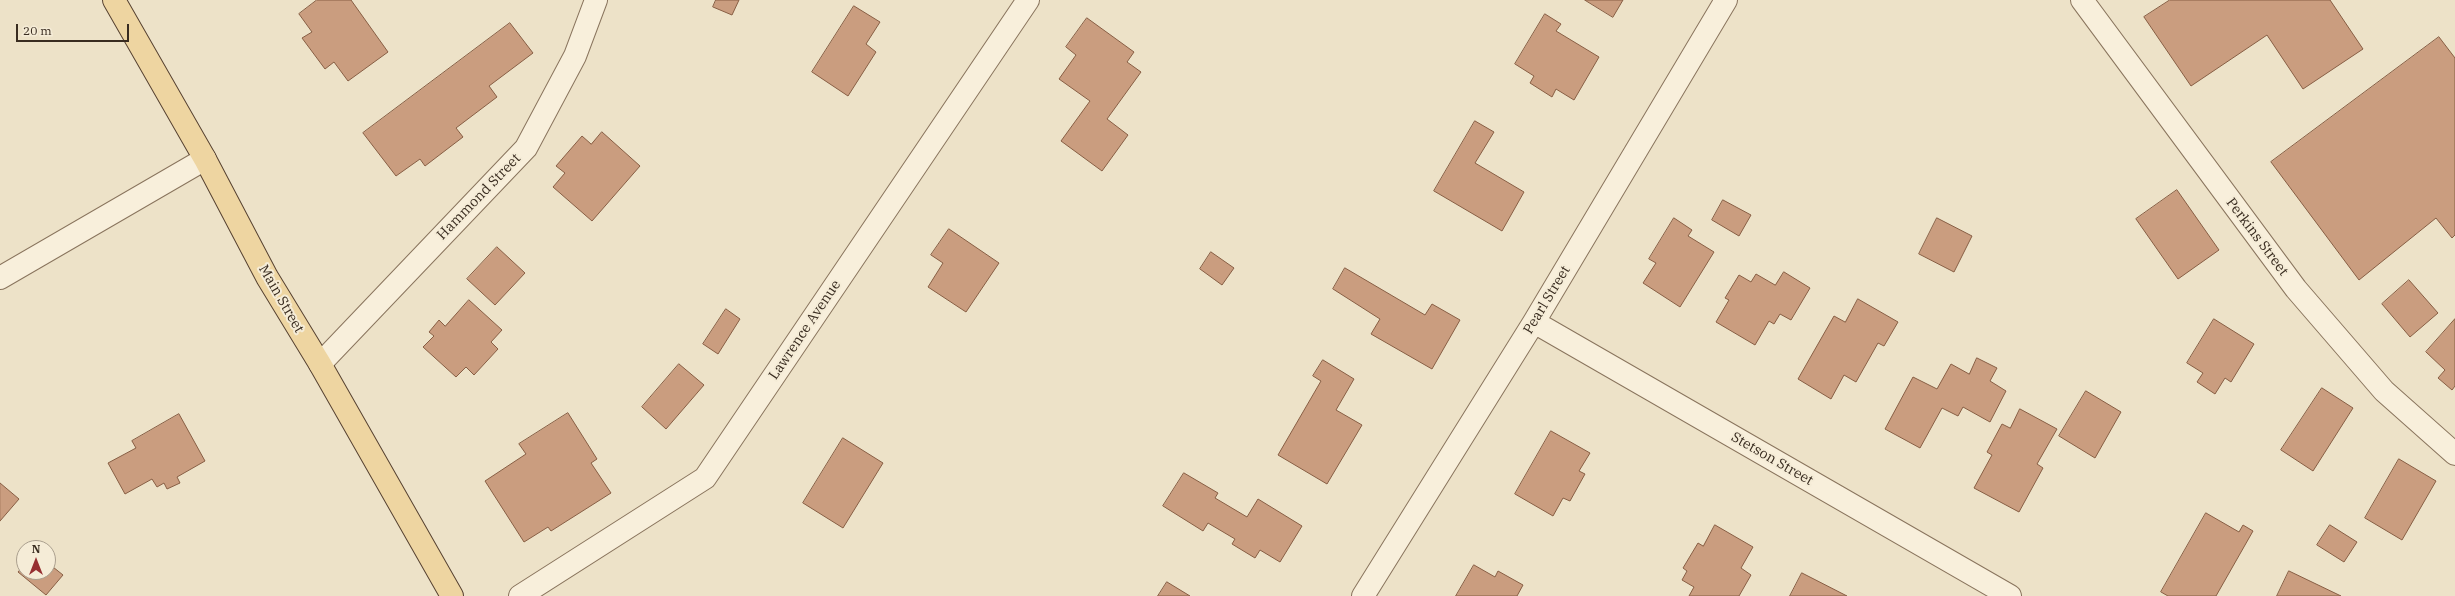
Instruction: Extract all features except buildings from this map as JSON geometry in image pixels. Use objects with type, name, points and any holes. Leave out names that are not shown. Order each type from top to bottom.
[{"type":"main road","name":"Main Street","points":[[114,0],[205,159],[267,277],[320,364],[452,596]]},
{"type":"street","name":"Hammond Street","points":[[320,364],[526,148],[575,56],[596,0]]},
{"type":"street","name":"Lawrence Avenue","points":[[520,596],[705,478],[1028,0]]},
{"type":"street","name":"Pearl Street","points":[[1363,596],[1534,322],[1726,0]]},
{"type":"street","name":"Perkins Street","points":[[2082,0],[2306,301],[2384,391],[2455,454]]},
{"type":"street","points":[[0,278],[205,159]]},
{"type":"street","name":"Stetson Street","points":[[1534,322],[2010,596]]}]
